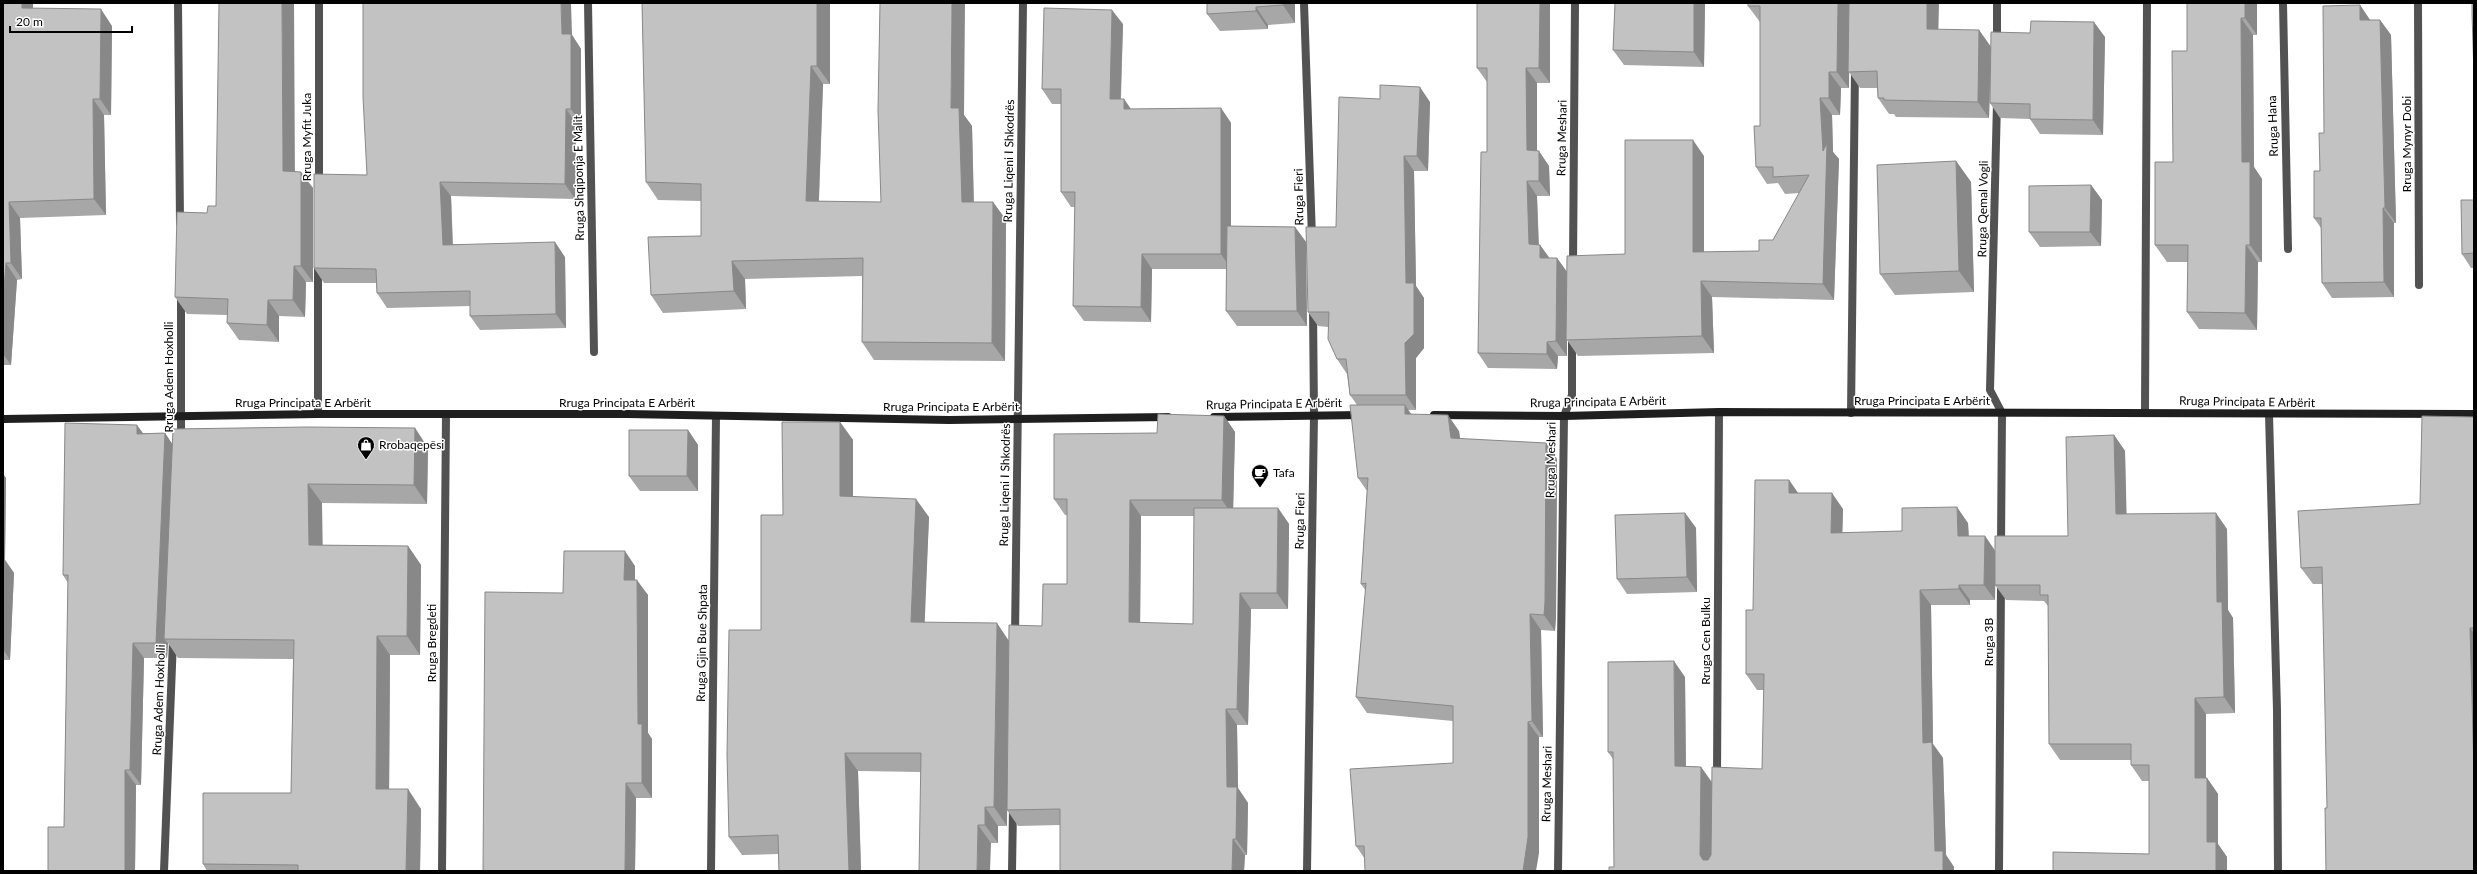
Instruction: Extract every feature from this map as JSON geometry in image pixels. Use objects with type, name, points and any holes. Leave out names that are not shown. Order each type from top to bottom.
[{"type":"street","points":[[178,3],[180,234]]},
{"type":"street","name":"Rruga Myfit Juka","points":[[319,3],[319,193]]},
{"type":"street","name":"Rruga Shqiponja E Malit","points":[[588,3],[594,352]]},
{"type":"street","name":"Rruga Liqeni I Shkodrës","points":[[1015,649],[1023,3]]},
{"type":"street","name":"Rruga Fieri","points":[[1304,3],[1312,248]]},
{"type":"street","name":"Rruga Meshari","points":[[1573,277],[1575,3]]},
{"type":"street","points":[[1997,3],[1997,50]]},
{"type":"street","points":[[2145,412],[2147,3]]},
{"type":"street","name":"Rruga Hana","points":[[2283,3],[2288,249]]},
{"type":"street","name":"Rruga Mynyr Dobi","points":[[2418,3],[2419,285]]},
{"type":"street","points":[[1851,413],[1855,63]]},
{"type":"street","name":"Rruga Qemal Vogli","points":[[1997,96],[1990,390],[2002,413]]},
{"type":"street","points":[[318,256],[318,414]]},
{"type":"street","name":"Rruga Adem Hoxholli","points":[[180,289],[182,416],[180,448]]},
{"type":"street","name":"Rruga Fieri","points":[[1307,871],[1314,415],[1312,296]]},
{"type":"street","name":"Rruga Meshari","points":[[1558,871],[1564,416],[1572,395],[1572,332]]},
{"type":"street","name":"Rruga Principata E Arbërit","points":[[1424,415],[1564,416],[1719,412],[2474,414]]},
{"type":"street","name":"Rruga Cen Bulku","points":[[1717,784],[1719,412]]},
{"type":"street","points":[[2001,555],[2002,413]]},
{"type":"street","name":"Rruga Principata E Arbërit","points":[[3,419],[318,414],[1018,419],[1174,417]]},
{"type":"street","points":[[2269,414],[2278,871]]},
{"type":"street","name":"Rruga Principata E Arbërit","points":[[1205,417],[1369,415]]},
{"type":"street","name":"Rruga Bregdeti","points":[[442,871],[446,416]]},
{"type":"street","name":"Rruga Gjin Bue Shpata","points":[[711,871],[716,416]]},
{"type":"street","name":"Rruga 3B","points":[[1999,871],[2001,571]]},
{"type":"street","name":"Rruga Adem Hoxholli","points":[[164,871],[174,632]]},
{"type":"street","points":[[1012,871],[1013,800]]},
{"type":"building","points":[[3,3],[22,3],[22,8],[101,9],[100,99],[93,99],[94,199],[9,202],[11,263],[6,263],[3,302]]},
{"type":"building","points":[[219,3],[282,3],[283,171],[301,172],[301,266],[294,266],[293,300],[268,300],[267,325],[227,323],[228,299],[175,297],[177,212],[207,213],[208,206],[216,206]]},
{"type":"building","points":[[363,3],[561,3],[562,34],[571,34],[571,109],[566,109],[565,184],[440,182],[443,245],[555,242],[556,314],[470,316],[470,291],[377,293],[376,269],[314,268],[314,174],[367,175],[363,97]]},
{"type":"building","points":[[642,3],[817,3],[817,66],[811,66],[806,201],[881,202],[878,110],[880,3],[952,3],[951,108],[959,108],[962,202],[993,202],[992,343],[862,342],[863,258],[732,261],[734,291],[651,295],[648,237],[701,236],[701,184],[646,182]]},
{"type":"building","points":[[1207,3],[1283,3],[1283,5],[1256,7],[1256,11],[1207,14]]},
{"type":"building","points":[[1477,3],[1540,3],[1539,68],[1526,68],[1527,150],[1539,151],[1539,181],[1527,181],[1529,244],[1540,245],[1540,258],[1557,258],[1556,341],[1547,342],[1547,354],[1478,353],[1481,152],[1487,152],[1487,68],[1477,68]]},
{"type":"building","points":[[1615,3],[1694,3],[1694,52],[1613,50]]},
{"type":"building","points":[[1748,3],[1838,3],[1837,72],[1829,72],[1829,98],[1820,98],[1823,151],[1827,143],[1823,284],[1701,281],[1702,336],[1566,340],[1567,256],[1625,254],[1625,140],[1693,140],[1693,252],[1759,251],[1759,240],[1773,240],[1809,175],[1773,177],[1773,167],[1756,167],[1754,126],[1760,126],[1760,6],[1748,6]]},
{"type":"building","points":[[1849,3],[1927,3],[1927,29],[1979,30],[1978,102],[1884,100],[1884,98],[1878,98],[1877,71],[1848,72]]},
{"type":"building","points":[[2187,3],[2245,3],[2245,18],[2241,18],[2242,162],[2250,162],[2250,245],[2246,245],[2245,313],[2187,312],[2188,245],[2155,245],[2155,162],[2173,162],[2172,51],[2187,51]]},
{"type":"building","points":[[2472,3],[2474,3],[2474,74],[2472,14]]},
{"type":"building","points":[[2360,5],[2360,20],[2380,20],[2385,208],[2383,208],[2384,282],[2322,283],[2321,218],[2314,218],[2314,171],[2320,171],[2319,133],[2324,133],[2323,6]]},
{"type":"building","points":[[1044,8],[1112,10],[1110,99],[1124,99],[1124,109],[1221,108],[1221,254],[1142,254],[1141,307],[1073,306],[1075,192],[1061,192],[1061,89],[1042,89]]},
{"type":"building","points":[[2031,21],[2094,22],[2093,120],[2030,119],[2030,104],[1990,103],[1991,32],[2030,33]]},
{"type":"building","points":[[1380,85],[1420,87],[1417,156],[1404,156],[1406,283],[1414,283],[1414,334],[1405,343],[1406,395],[1350,395],[1346,359],[1337,359],[1328,339],[1329,312],[1308,312],[1306,227],[1336,227],[1339,97],[1380,99]]},
{"type":"building","points":[[1956,161],[1959,271],[1880,274],[1877,165]]},
{"type":"building","points":[[2091,185],[2090,232],[2029,232],[2029,186]]},
{"type":"building","points":[[2461,200],[2474,200],[2474,253],[2462,254]]},
{"type":"building","points":[[1227,226],[1295,227],[1297,311],[1226,311]]},
{"type":"building","points":[[1350,405],[1405,405],[1405,414],[1448,415],[1451,438],[1546,443],[1545,602],[1544,615],[1530,614],[1532,721],[1528,722],[1528,837],[1523,871],[1365,871],[1364,846],[1356,846],[1350,769],[1453,763],[1453,706],[1356,697],[1366,583],[1361,584],[1368,478],[1358,478]]},
{"type":"building","points":[[1158,414],[1224,416],[1222,500],[1130,500],[1129,622],[1193,624],[1194,508],[1278,508],[1277,593],[1240,593],[1237,709],[1226,709],[1227,787],[1237,787],[1236,839],[1233,839],[1232,871],[1060,871],[1060,809],[1007,810],[1009,625],[1042,626],[1043,584],[1067,584],[1067,499],[1054,499],[1054,434],[1157,433]]},
{"type":"building","points":[[2422,416],[2474,417],[2474,628],[2470,628],[2474,772],[2474,871],[2326,871],[2325,808],[2327,808],[2322,567],[2301,568],[2298,511],[2420,504]]},
{"type":"building","points":[[782,422],[840,422],[840,496],[916,499],[911,622],[997,623],[994,807],[985,807],[985,825],[978,825],[977,871],[919,871],[921,753],[845,753],[849,871],[779,871],[778,835],[729,837],[727,754],[729,630],[761,630],[761,515],[783,515]]},
{"type":"building","points":[[65,423],[137,425],[137,434],[165,433],[156,643],[133,643],[130,770],[125,770],[125,871],[48,871],[48,827],[64,827],[68,575],[63,575]]},
{"type":"building","points":[[307,427],[415,428],[414,485],[308,484],[309,545],[408,546],[407,636],[377,636],[376,789],[408,789],[406,871],[298,871],[298,865],[203,864],[203,793],[291,793],[294,640],[164,639],[173,429]]},
{"type":"building","points":[[629,430],[688,430],[687,476],[629,476]]},
{"type":"building","points":[[2114,435],[2116,514],[2216,513],[2217,602],[2222,602],[2224,697],[2195,698],[2195,778],[2207,778],[2207,842],[2216,842],[2216,871],[2053,871],[2053,852],[2149,854],[2149,765],[2131,765],[2131,744],[2049,744],[2048,595],[2040,595],[2040,585],[1995,585],[1995,536],[2068,536],[2066,437]]},
{"type":"building","points":[[1755,480],[1789,480],[1789,493],[1832,493],[1831,533],[1902,531],[1902,508],[1957,507],[1958,536],[1985,536],[1984,585],[1959,585],[1959,589],[1920,590],[1923,743],[1932,742],[1935,851],[1943,851],[1943,871],[1609,871],[1609,867],[1614,867],[1613,752],[1608,752],[1608,662],[1674,661],[1675,766],[1701,767],[1700,855],[1703,860],[1708,860],[1711,855],[1712,767],[1762,769],[1764,674],[1746,674],[1746,610],[1753,610]]},
{"type":"building","points":[[1685,513],[1687,577],[1617,579],[1615,515]]},
{"type":"building","points":[[564,551],[625,551],[624,580],[637,580],[638,724],[642,724],[642,783],[626,783],[625,871],[483,871],[485,592],[563,593]]},
{"type":"building","points":[[3,558],[4,558],[3,580]]},
{"type":"place","name":"Rrobaqepēsi","points":[[366,460]]},
{"type":"place","name":"Tafa","points":[[1260,488]]}]
